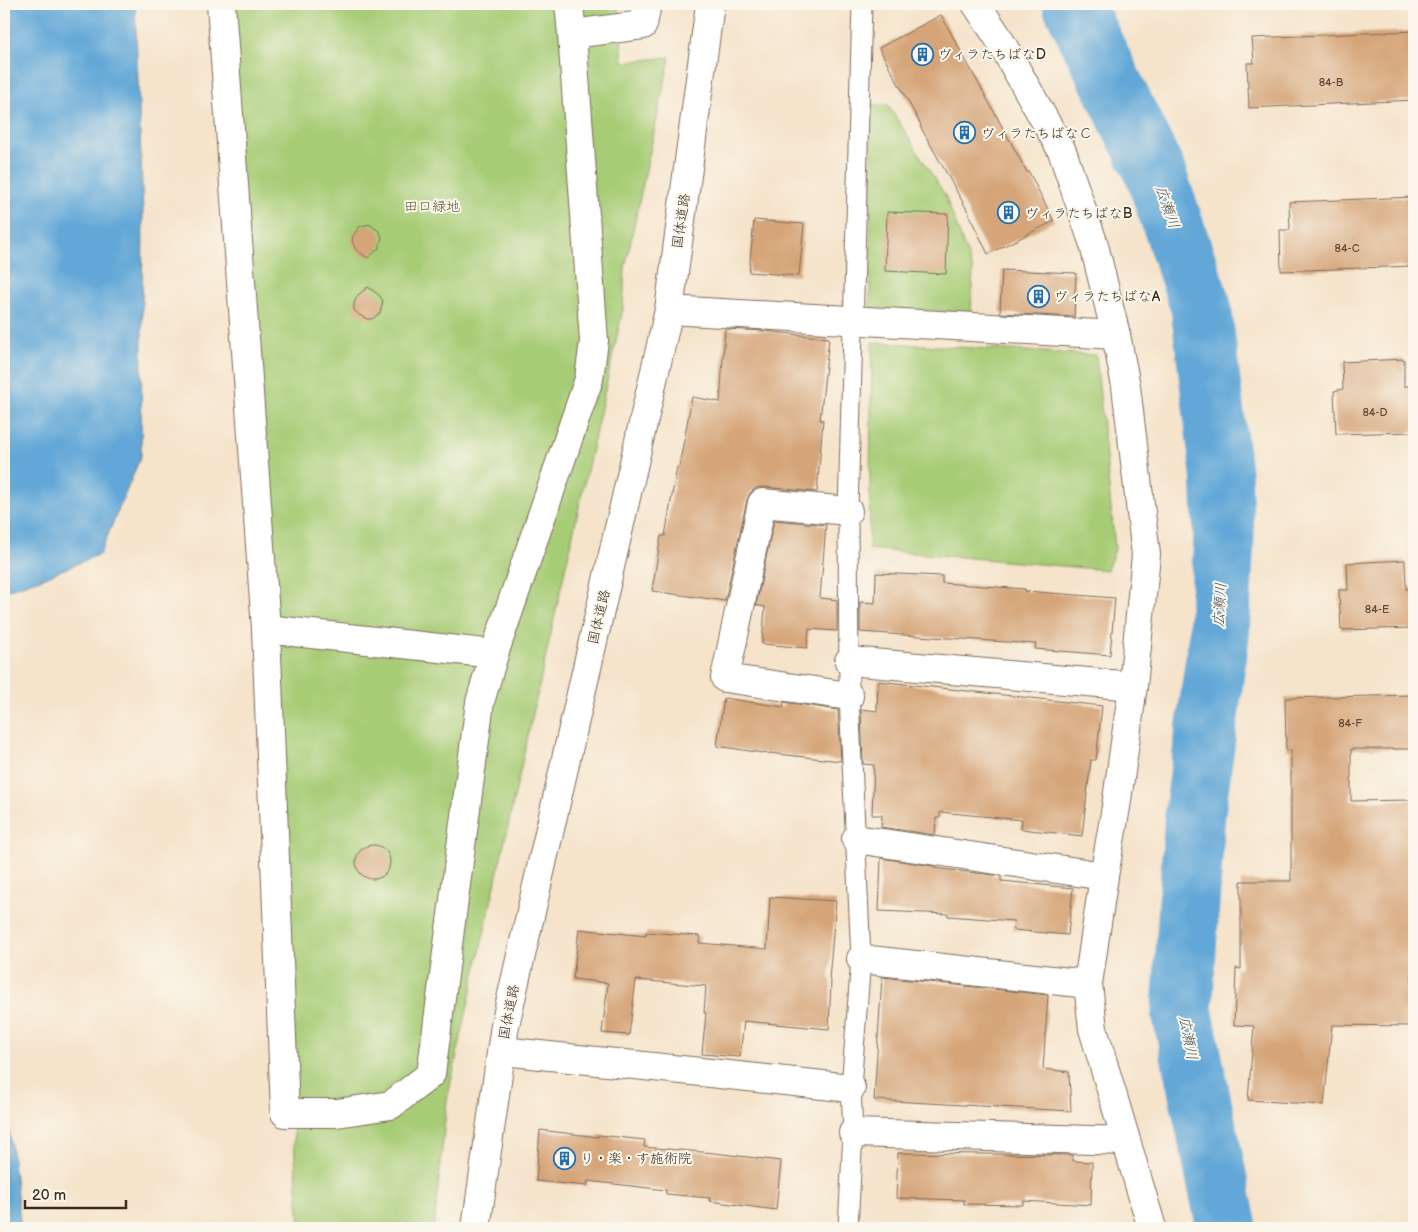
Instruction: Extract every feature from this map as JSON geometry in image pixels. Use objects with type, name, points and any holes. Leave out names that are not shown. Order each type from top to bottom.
[{"type":"street","points":[[221,4],[266,629],[285,1113],[337,1113],[391,1105],[431,1074],[480,702],[494,654],[589,379],[594,341],[569,4]]},
{"type":"street","points":[[572,34],[643,25],[647,4]]},
{"type":"street","name":"国体道路","points":[[476,1228],[505,1025],[669,310],[710,4]]},
{"type":"street","points":[[976,4],[998,37],[1062,151],[1094,245],[1116,335],[1126,386],[1146,555],[1133,686],[1088,984],[1093,1029],[1152,1228]]},
{"type":"street","points":[[669,310],[1116,335]]},
{"type":"street","points":[[848,511],[762,503],[725,678],[849,696]]},
{"type":"street","points":[[266,629],[494,654]]},
{"type":"street","points":[[849,661],[1133,686]]},
{"type":"street","points":[[856,839],[1104,876]]},
{"type":"street","points":[[861,959],[1088,984]]},
{"type":"street","points":[[502,1051],[851,1088]]},
{"type":"street","points":[[853,1133],[1125,1141]]},
{"type":"lane","points":[[848,1228],[853,1133],[851,1088],[861,959],[849,696],[848,511],[862,4]]},
{"type":"green space","name":"田口緑地","points":[[215,4],[618,4],[623,62],[670,57],[625,268],[623,309],[447,1100],[434,1228],[300,1228]]},
{"type":"green space","points":[[871,105],[888,105],[945,195],[973,270],[971,312],[870,308]]},
{"type":"green space","points":[[872,342],[1096,355],[1115,549],[1107,570],[869,549]]},
{"type":"water","points":[[4,4],[135,4],[143,213],[141,456],[100,554],[43,578],[4,591]]},
{"type":"water","points":[[4,1085],[21,1228],[4,1228]]},
{"type":"building","points":[[941,15],[1027,172],[1029,172],[1054,221],[988,254],[970,215],[879,48]]},
{"type":"building","points":[[1414,31],[1414,100],[1249,108],[1247,63],[1254,63],[1252,38]]},
{"type":"building","points":[[1414,197],[1414,266],[1281,271],[1280,230],[1290,230],[1289,202]]},
{"type":"building","points":[[887,212],[948,214],[946,274],[885,271]]},
{"type":"building","points":[[754,220],[804,224],[799,276],[749,272]]},
{"type":"building","points":[[369,224],[379,231],[382,237],[379,248],[368,258],[356,250],[352,241],[359,227]]},
{"type":"building","name":"ヴィラたちばなA","points":[[1002,270],[1076,273],[1074,317],[1000,313]]},
{"type":"building","points":[[368,287],[379,295],[383,301],[380,313],[372,319],[359,315],[354,310],[354,303],[358,295]]},
{"type":"building","points":[[725,329],[829,338],[820,420],[823,420],[817,492],[763,487],[756,488],[750,493],[725,601],[652,591],[661,536],[665,536],[692,397],[720,402]]},
{"type":"building","points":[[1404,359],[1404,386],[1414,386],[1414,432],[1336,434],[1334,391],[1343,389],[1342,362]]},
{"type":"building","points":[[774,520],[826,525],[820,598],[837,600],[837,631],[809,629],[807,648],[762,644],[765,607],[756,605]]},
{"type":"building","points":[[1405,560],[1406,589],[1414,588],[1414,628],[1341,630],[1339,590],[1348,590],[1347,563]]},
{"type":"building","points":[[876,573],[942,576],[942,583],[1115,598],[1110,655],[1035,649],[1036,644],[860,632],[860,602],[875,603]]},
{"type":"building","points":[[878,681],[1102,706],[1096,760],[1091,760],[1082,836],[1021,829],[1022,820],[940,812],[940,818],[936,818],[935,835],[881,827],[882,815],[872,815],[874,765],[863,764],[861,709],[877,711]]},
{"type":"building","points":[[1414,695],[1414,749],[1351,749],[1351,801],[1414,800],[1412,1026],[1332,1025],[1324,1105],[1248,1100],[1254,1026],[1234,1025],[1236,968],[1241,969],[1241,881],[1291,881],[1291,750],[1286,750],[1285,698]]},
{"type":"building","points":[[724,698],[783,707],[784,702],[838,710],[841,761],[769,754],[717,746]]},
{"type":"building","points":[[373,845],[380,846],[385,850],[389,855],[389,869],[385,874],[380,878],[373,879],[366,878],[361,874],[357,869],[356,862],[357,855],[361,850],[366,846]]},
{"type":"building","points":[[881,858],[934,866],[934,868],[1001,876],[1001,881],[1073,888],[1068,935],[1013,930],[1014,921],[948,916],[948,914],[879,911]]},
{"type":"building","points":[[770,897],[836,901],[829,979],[831,980],[829,1029],[744,1021],[740,1057],[702,1054],[706,1013],[704,1013],[706,986],[636,980],[629,1035],[602,1033],[608,983],[573,979],[579,929],[646,936],[646,932],[700,936],[699,943],[767,949]]},
{"type":"building","points":[[882,977],[1048,995],[1043,1069],[1069,1072],[1071,1111],[874,1100]]},
{"type":"building","points":[[540,1130],[645,1140],[644,1147],[781,1161],[776,1210],[709,1201],[710,1198],[666,1194],[666,1190],[588,1181],[587,1186],[536,1181]]},
{"type":"building","points":[[898,1153],[1073,1155],[1073,1161],[1092,1162],[1091,1205],[1023,1201],[1023,1205],[964,1204],[964,1200],[896,1198]]},
{"type":"waterway","name":"広瀬川","points":[[1073,4],[1155,172],[1201,307],[1221,473],[1224,536],[1219,635],[1195,812],[1182,1011],[1227,1228]]},
{"type":"place","name":"ヴィラたちばなD","points":[[922,54]]},
{"type":"place","name":"ヴィラたちばなＣ","points":[[965,133]]},
{"type":"place","name":"ヴィラたちばなB","points":[[1009,213]]},
{"type":"place","name":"ヴィラたちばなA","points":[[1038,296]]},
{"type":"place","name":"り・楽・す施術院","points":[[564,1158]]}]
